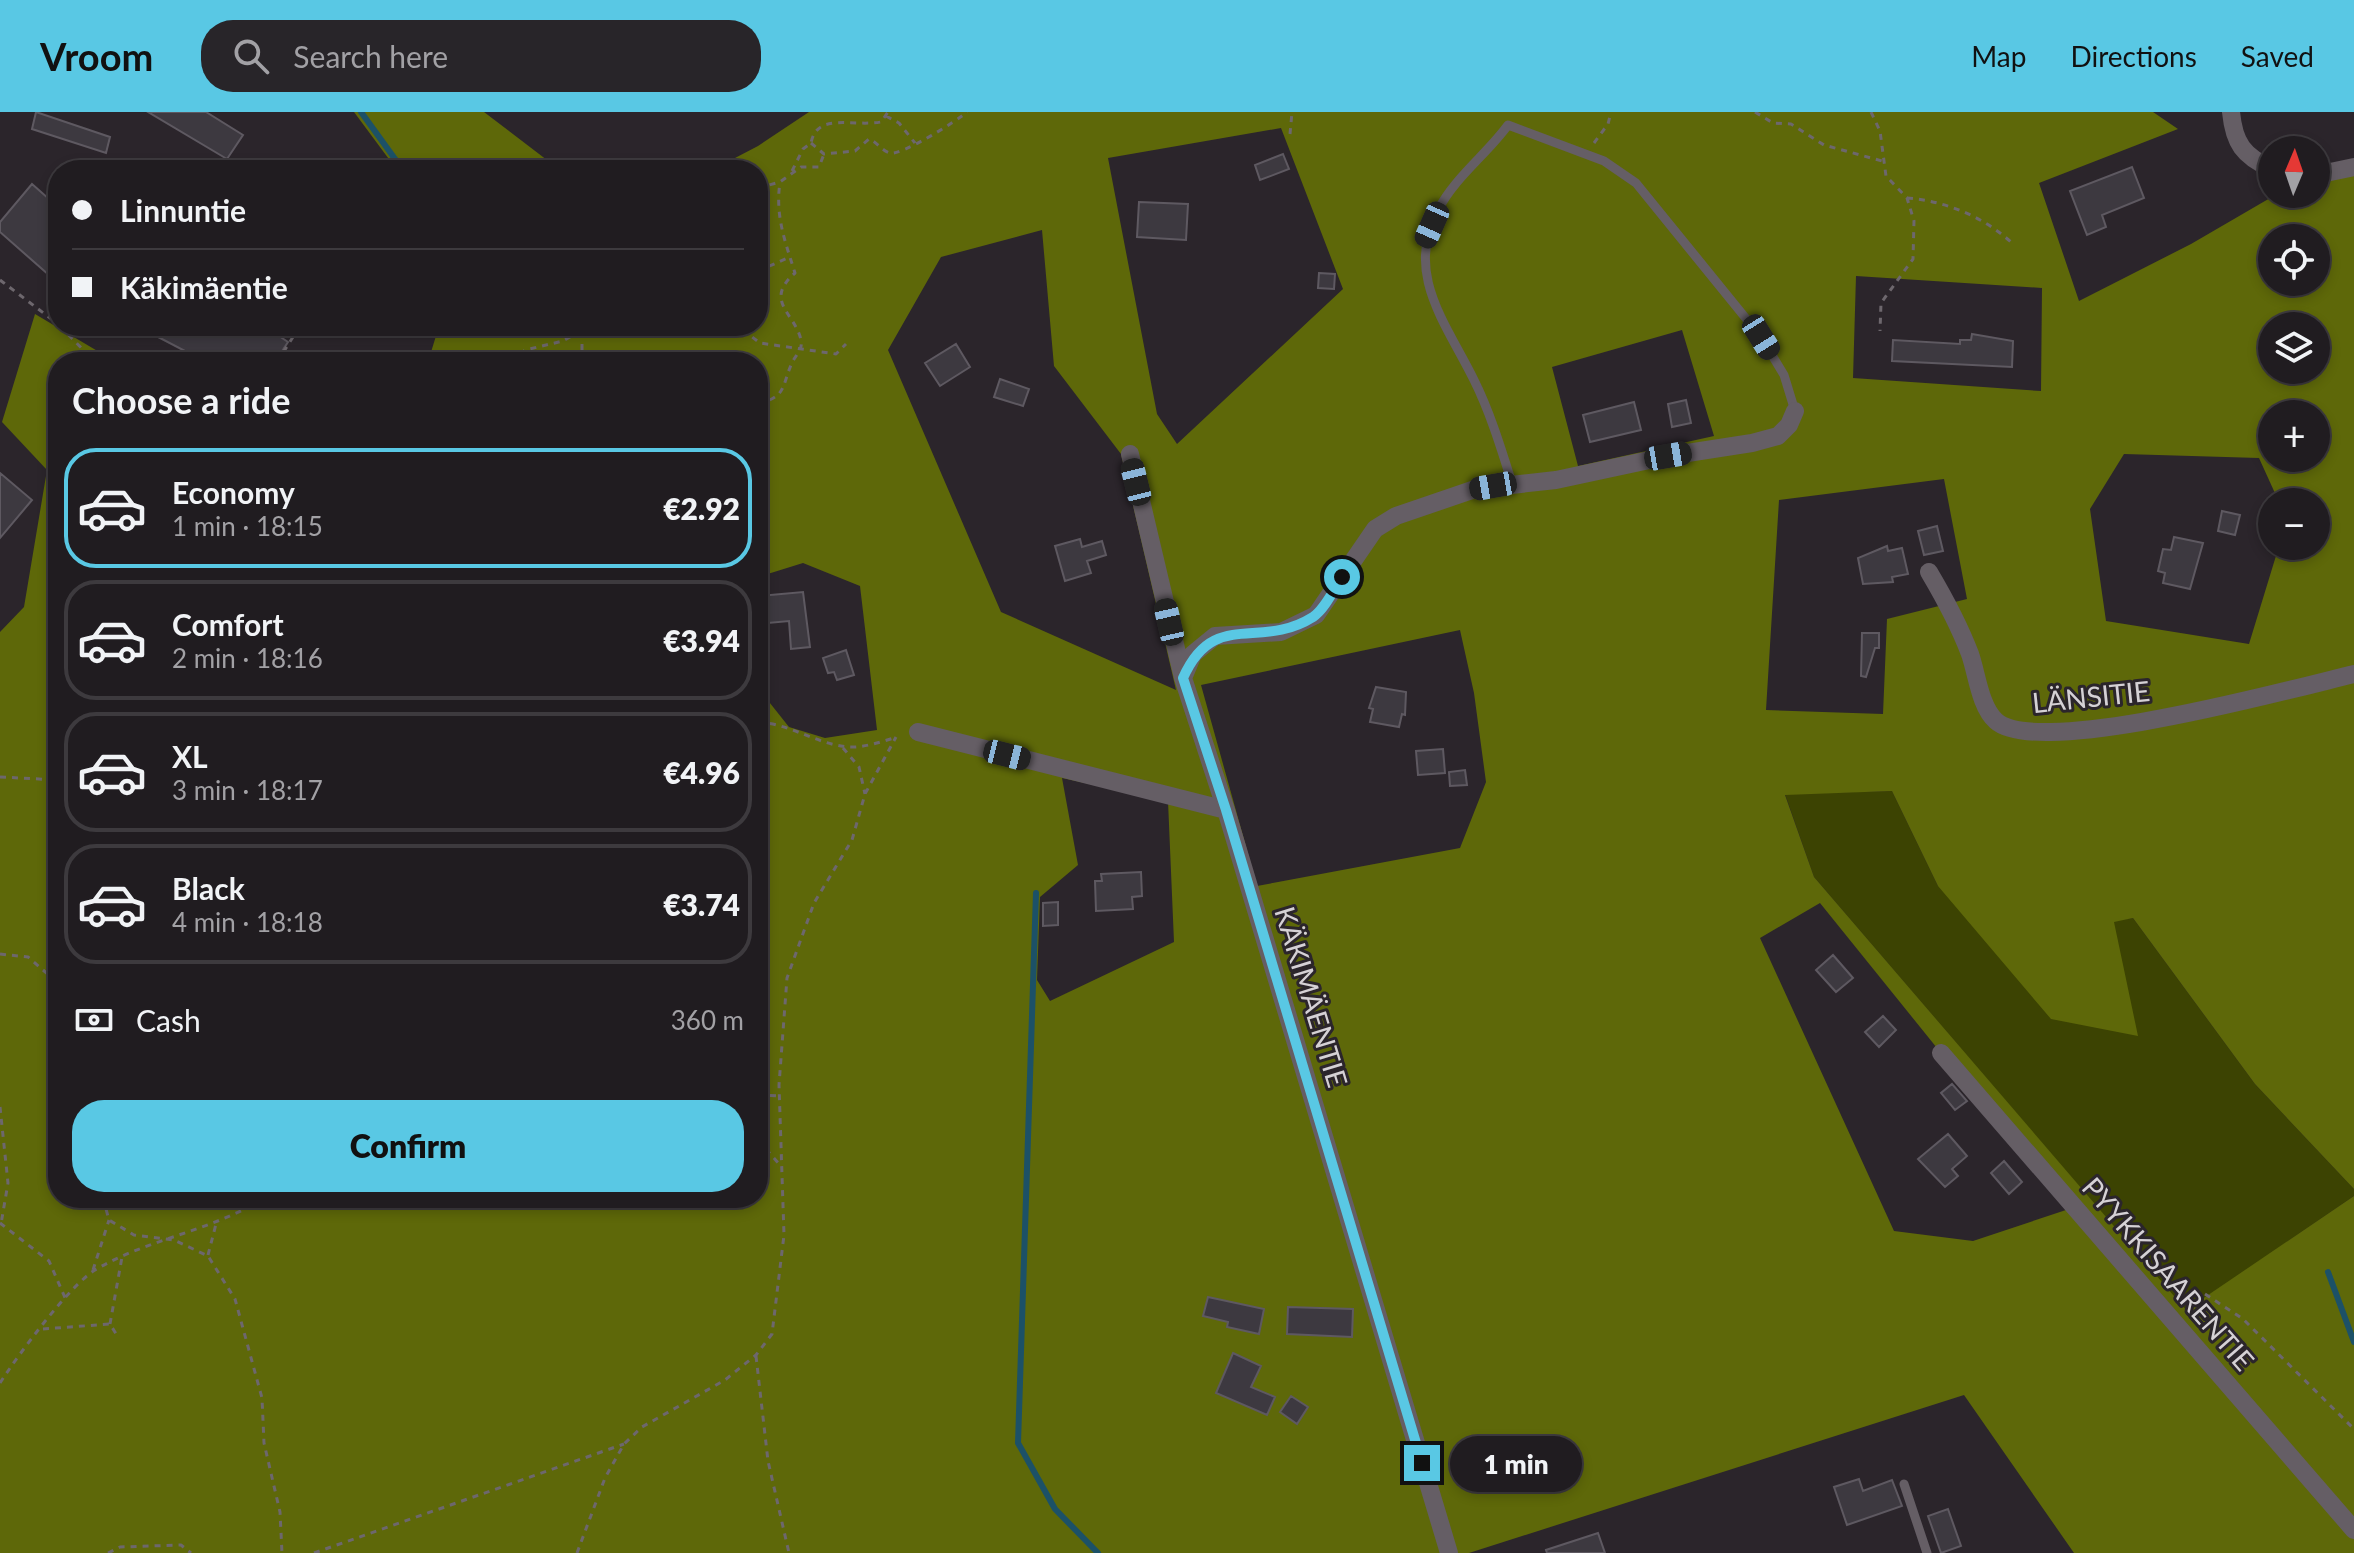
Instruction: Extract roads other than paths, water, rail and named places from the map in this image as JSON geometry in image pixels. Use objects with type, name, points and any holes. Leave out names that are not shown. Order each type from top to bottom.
[{"type":"street","points":[[2231,112],[2233,138],[2249,159],[2258,163]]},
{"type":"street","points":[[2330,172],[2354,167]]},
{"type":"street","points":[[1183,678],[1193,654],[1215,636],[1281,632],[1316,615],[1375,529],[1396,516],[1475,489],[1556,480],[1668,456],[1752,443],[1778,436],[1789,425],[1795,411]]},
{"type":"street","name":"KÄKIMÄENTIE","points":[[1130,454],[1183,678],[1226,810],[1449,1553]]},
{"type":"street","name":"LÄNSITIE","points":[[1929,572],[1952,611],[1988,710],[2006,728],[2022,733],[2089,729],[2176,715],[2354,674]]},
{"type":"street","points":[[918,732],[1226,810]]},
{"type":"street","name":"PYYKKISAARENTIE","points":[[1941,1053],[2354,1530]]},
{"type":"lane","points":[[1512,483],[1480,393],[1447,334],[1427,282],[1424,242],[1439,207],[1508,125],[1604,161],[1636,183],[1669,219],[1761,337],[1784,375],[1795,411]]},
{"type":"lane","points":[[1904,1484],[1927,1553]]},
{"type":"waterway","points":[[361,112],[396,160]]},
{"type":"waterway","points":[[1036,893],[1018,1443],[1055,1509],[1098,1553]]},
{"type":"waterway","points":[[2328,1272],[2354,1342]]}]
